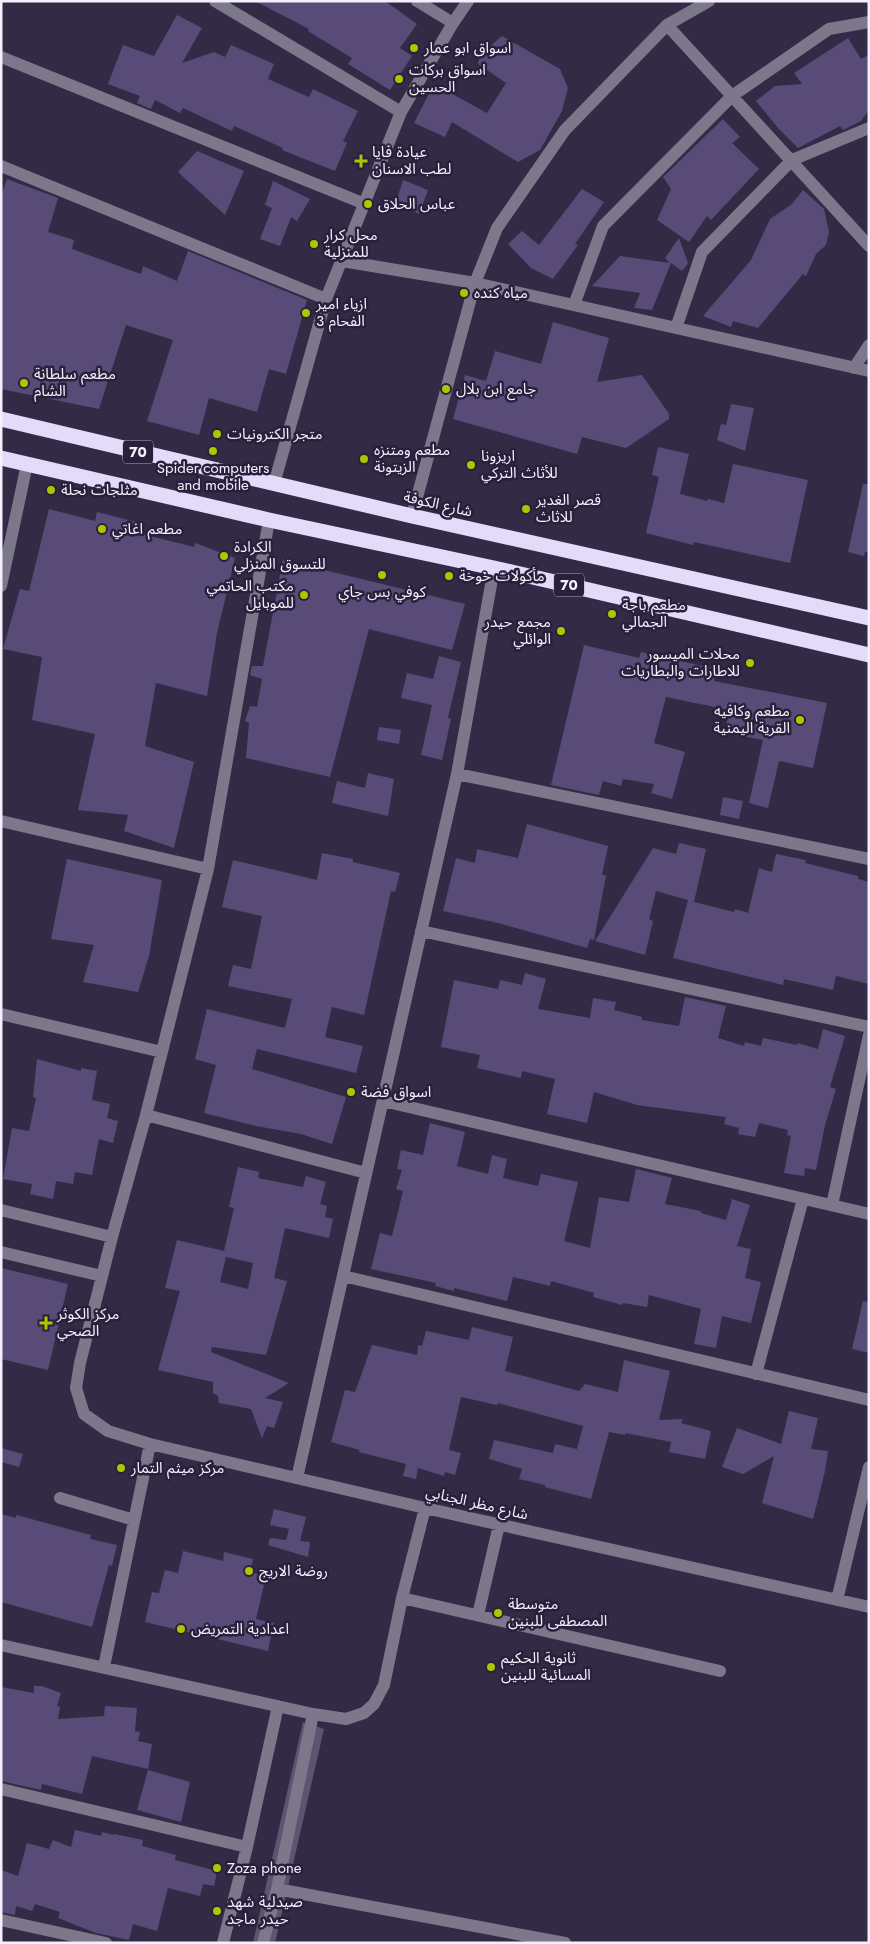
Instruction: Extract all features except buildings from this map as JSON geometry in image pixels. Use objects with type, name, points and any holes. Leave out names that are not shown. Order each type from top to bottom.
[{"type":"highway","name":"شارع الكوفة","points":[[1,419],[412,516],[869,618]]},
{"type":"highway","name":"70","points":[[1,458],[269,520],[494,568],[869,655]]},
{"type":"street","points":[[215,1],[402,112]]},
{"type":"street","points":[[417,1],[453,23]]},
{"type":"street","points":[[274,484],[326,299],[402,112],[453,23],[468,1]]},
{"type":"street","points":[[412,516],[475,283],[497,228],[565,130],[666,25],[709,1]]},
{"type":"street","points":[[574,305],[603,226],[732,96],[829,29],[869,22]]},
{"type":"street","points":[[666,25],[866,238]]},
{"type":"street","points":[[1,57],[365,204]]},
{"type":"street","points":[[676,328],[702,252],[792,160],[869,128]]},
{"type":"street","points":[[1,166],[326,299]]},
{"type":"street","points":[[342,261],[475,283],[869,372]]},
{"type":"street","points":[[854,368],[869,345]]},
{"type":"street","points":[[1,586],[27,464]]},
{"type":"street","points":[[1,1252],[102,1276],[146,1115],[208,869],[269,520]]},
{"type":"street","points":[[297,1478],[457,774],[494,568]]},
{"type":"street","points":[[457,774],[869,859]]},
{"type":"street","points":[[1,821],[208,869]]},
{"type":"street","points":[[421,931],[869,1026]]},
{"type":"street","points":[[1,1014],[162,1052]]},
{"type":"street","points":[[832,1206],[869,1035]]},
{"type":"street","points":[[383,1101],[869,1214]]},
{"type":"street","points":[[146,1115],[366,1173]]},
{"type":"street","points":[[756,1374],[803,1198]]},
{"type":"street","points":[[1,1210],[112,1236]]},
{"type":"street","name":"شارع مظر الجنابي","points":[[102,1276],[80,1363],[76,1388],[84,1414],[108,1431],[150,1444],[425,1508],[869,1607]]},
{"type":"street","points":[[343,1276],[869,1400]]},
{"type":"street","points":[[104,1667],[150,1444]]},
{"type":"street","points":[[837,1600],[869,1467]]},
{"type":"street","points":[[60,1498],[134,1520]]},
{"type":"street","points":[[1,1645],[346,1720],[364,1713],[374,1704],[384,1685],[402,1598],[425,1508]]},
{"type":"street","points":[[478,1615],[499,1525]]},
{"type":"street","points":[[402,1598],[720,1671]]},
{"type":"street","points":[[223,1943],[247,1847],[278,1706]]},
{"type":"street","points":[[264,1943],[313,1714]]},
{"type":"street","points":[[1,1789],[247,1847]]},
{"type":"street","points":[[277,1889],[565,1943]]},
{"type":"street","points":[[1,1920],[106,1943]]},
{"type":"shaded area","points":[[303,1722],[324,1729],[275,1943],[253,1943]]},
{"type":"place","name":"اسواق ابو عمار","points":[[414,48]]},
{"type":"place","name":"اسواق بركات الحسين","points":[[399,79]]},
{"type":"place","name":"عيادة فايا لطب الاسنان","points":[[361,161]]},
{"type":"place","name":"عباس الحلاق","points":[[368,204]]},
{"type":"place","name":"محل كرار للمنزلية","points":[[314,244]]},
{"type":"place","name":"مياه كنده","points":[[464,293]]},
{"type":"place","name":"ازياء امير الفحام 3","points":[[306,313]]},
{"type":"place","name":"مطعم سلطانة الشام","points":[[24,383]]},
{"type":"place","name":"جامع ابن بلال","points":[[446,389]]},
{"type":"place","name":"متجر الكترونيات","points":[[217,434]]},
{"type":"place","name":"Spider computers and mobile","points":[[213,451]]},
{"type":"place","name":"مطعم ومتنزه الزيتونة","points":[[364,459]]},
{"type":"place","name":"اريزونا للأثاث التركي","points":[[471,465]]},
{"type":"place","name":"مثلجات نحلة","points":[[51,490]]},
{"type":"place","name":"قصر الغدير للاثاث","points":[[526,509]]},
{"type":"place","name":"مطعم اغاتي","points":[[102,529]]},
{"type":"place","name":"الكرادة للتسوق المنزلي","points":[[224,556]]},
{"type":"place","name":"كوفي بس جاي","points":[[382,575]]},
{"type":"place","name":"مأكولات خوخة","points":[[449,576]]},
{"type":"place","name":"مكتب الحاتمي للموبايل","points":[[304,595]]},
{"type":"place","name":"مطعم باجة الجمالي","points":[[612,614]]},
{"type":"place","name":"مجمع حيدر الوائلي","points":[[561,631]]},
{"type":"place","name":"محلات الميسور للاطارات والبطاريات","points":[[750,663]]},
{"type":"place","name":"مطعم وكافيه القرية اليمنية","points":[[800,720]]},
{"type":"place","name":"اسواق فضة","points":[[351,1092]]},
{"type":"place","name":"مركز الكوثر الصحي","points":[[46,1323]]},
{"type":"place","name":"مركز ميثم التمار","points":[[121,1468]]},
{"type":"place","name":"روضة الاريج","points":[[249,1571]]},
{"type":"place","name":"متوسطة المصطفى للبنين","points":[[498,1613]]},
{"type":"place","name":"اعدادية التمريض","points":[[181,1629]]},
{"type":"place","name":"ثانوية الحكيم المسائية للبنين","points":[[491,1667]]},
{"type":"place","name":"Zoza phone","points":[[217,1868]]},
{"type":"place","name":"صيدلية شهد حيدر ماجد","points":[[217,1911]]}]
